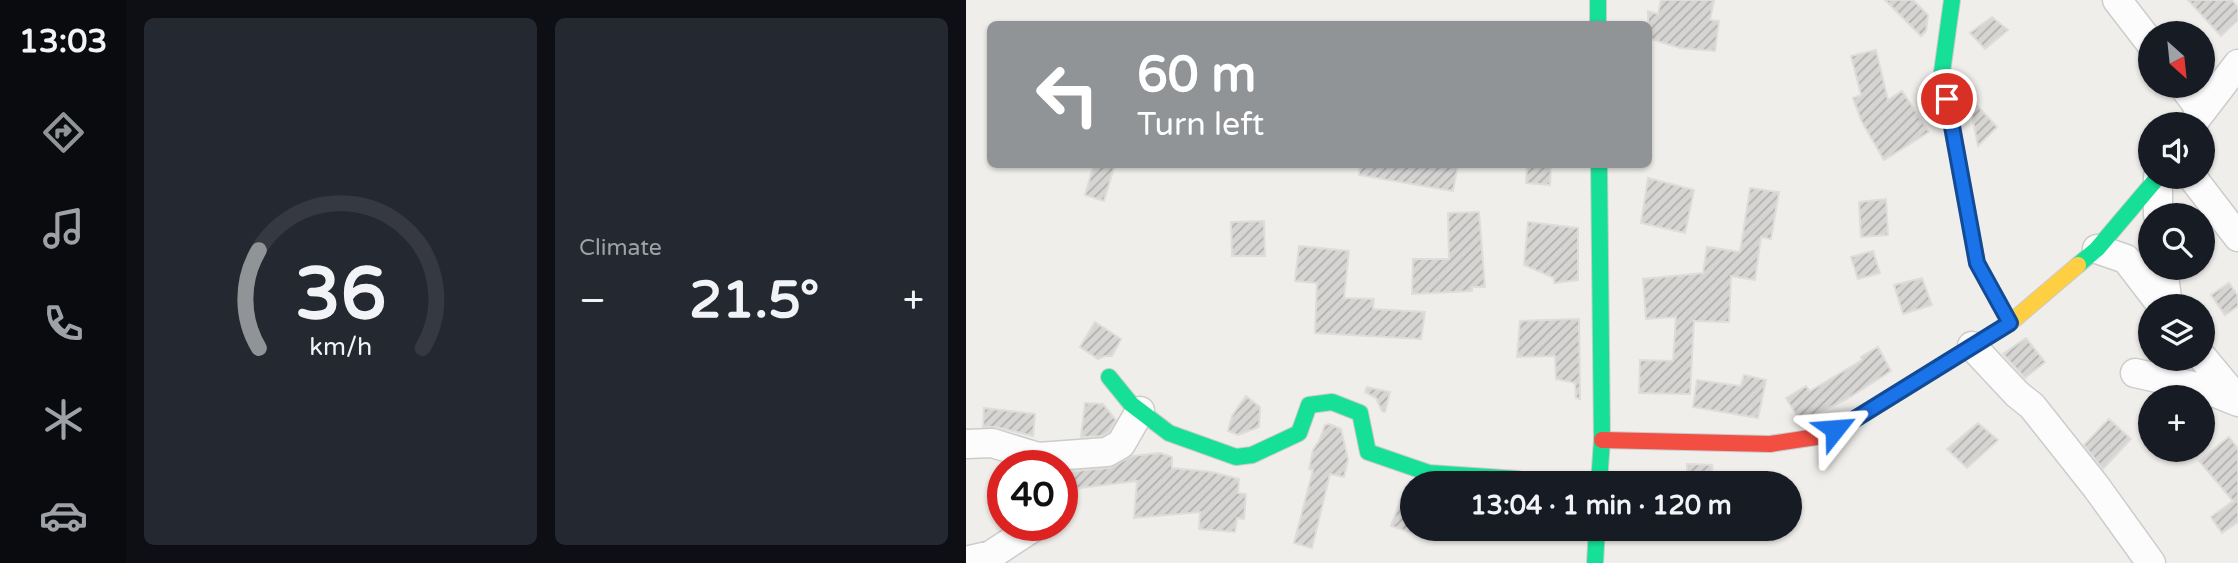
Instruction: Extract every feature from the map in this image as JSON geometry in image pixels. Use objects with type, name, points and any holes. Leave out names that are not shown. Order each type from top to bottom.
[{"type":"street","points":[[1598,0],[1598,21]]},
{"type":"street","points":[[1952,0],[1942,72],[1977,263],[2010,323]]},
{"type":"street","points":[[2117,0],[2138,27]]},
{"type":"street","points":[[2201,112],[2238,64]]},
{"type":"street","points":[[1600,168],[1601,471]]},
{"type":"street","points":[[1602,440],[1770,444],[1815,438],[1855,419],[2010,323],[2097,249],[2148,189]]},
{"type":"street","points":[[2201,189],[2238,237]]},
{"type":"street","points":[[2097,249],[2126,259],[2153,294]]},
{"type":"street","points":[[1972,346],[2017,394],[2032,406],[2097,488],[2151,563]]},
{"type":"street","points":[[2138,370],[2135,373],[2206,389],[2238,401]]},
{"type":"street","points":[[2214,371],[2238,401]]},
{"type":"street","points":[[1109,377],[1130,404],[1169,433],[1236,457],[1252,455],[1299,433],[1308,405],[1332,401],[1360,413],[1368,452],[1423,471]]},
{"type":"street","points":[[1078,456],[1107,452],[1121,444],[1140,411]]},
{"type":"street","points":[[966,444],[992,443],[1010,450]]},
{"type":"street","points":[[966,561],[991,555],[1012,541]]},
{"type":"street","points":[[1595,563],[1596,541]]},
{"type":"building","points":[[1661,0],[1714,0],[1710,20],[1719,21],[1715,51],[1680,48],[1652,39],[1652,21],[1648,21],[1648,11],[1658,14]]},
{"type":"building","points":[[1885,0],[1913,0],[1928,15],[1926,31],[1921,36]]},
{"type":"building","points":[[2188,0],[2232,0],[2238,7],[2238,20],[2221,36],[2216,31],[2216,21],[2207,21]]},
{"type":"building","points":[[1992,17],[2008,30],[1985,49],[1970,33]]},
{"type":"building","points":[[1876,50],[1888,100],[1902,91],[1929,132],[1884,160],[1862,122],[1853,98],[1861,95],[1851,56]]},
{"type":"building","points":[[1974,102],[1997,127],[1978,146],[1970,105]]},
{"type":"building","points":[[1093,168],[1114,168],[1104,201],[1085,195]]},
{"type":"building","points":[[1360,168],[1457,168],[1453,191],[1359,175]]},
{"type":"building","points":[[1527,168],[1551,168],[1550,185],[1526,183]]},
{"type":"building","points":[[1648,178],[1694,190],[1685,233],[1641,223]]},
{"type":"building","points":[[1750,188],[1779,192],[1771,239],[1761,237],[1755,280],[1731,276],[1729,322],[1694,321],[1690,394],[1639,393],[1640,360],[1673,361],[1676,317],[1646,319],[1643,279],[1703,273],[1707,247],[1740,252]]},
{"type":"building","points":[[1886,199],[1888,235],[1861,237],[1859,202]]},
{"type":"building","points":[[1479,212],[1485,287],[1472,287],[1472,291],[1412,294],[1413,259],[1449,259],[1448,213]]},
{"type":"building","points":[[1264,221],[1265,256],[1232,256],[1231,222]]},
{"type":"building","points":[[1528,222],[1578,228],[1578,280],[1554,283],[1554,278],[1524,265]]},
{"type":"building","points":[[1299,246],[1349,251],[1344,298],[1374,299],[1373,309],[1425,312],[1421,339],[1315,333],[1317,283],[1295,281]]},
{"type":"building","points":[[1873,251],[1880,273],[1858,279],[1851,257]]},
{"type":"building","points":[[1922,278],[1932,305],[1903,314],[1894,285]]},
{"type":"building","points":[[2229,283],[2238,296],[2238,306],[2225,315],[2215,301],[2215,294],[2212,294]]},
{"type":"building","points":[[1579,319],[1580,399],[1576,398],[1575,383],[1556,379],[1555,356],[1517,357],[1520,321]]},
{"type":"building","points":[[1095,322],[1121,339],[1112,356],[1098,359],[1080,347]]},
{"type":"building","points":[[2026,338],[2045,362],[2025,378],[2003,354]]},
{"type":"building","points":[[1878,347],[1891,371],[1845,400],[1809,417],[1798,418],[1786,398],[1806,386],[1810,391],[1862,360],[1861,357]]},
{"type":"building","points":[[1744,375],[1766,380],[1758,418],[1693,407],[1697,380],[1741,386]]},
{"type":"building","points":[[1367,387],[1390,392],[1385,412],[1376,398],[1365,392]]},
{"type":"building","points":[[1246,396],[1260,407],[1259,427],[1238,435],[1228,431],[1232,416]]},
{"type":"building","points":[[1085,403],[1103,404],[1116,420],[1109,432],[1102,436],[1081,437]]},
{"type":"building","points":[[984,408],[1035,414],[1033,436],[996,427],[983,427]]},
{"type":"building","points":[[2109,419],[2131,439],[2103,469],[2084,445]]},
{"type":"building","points":[[1978,423],[1998,440],[1967,468],[1947,449]]},
{"type":"building","points":[[1325,425],[1341,429],[1348,459],[1344,477],[1330,474],[1312,548],[1294,543],[1313,470],[1309,469],[1313,450]]},
{"type":"building","points":[[2229,437],[2238,449],[2238,522],[2222,533],[2211,517],[2233,501],[2200,462],[2215,462],[2215,448]]},
{"type":"building","points":[[1160,453],[1172,457],[1172,468],[1212,472],[1239,479],[1238,493],[1246,494],[1244,519],[1237,518],[1235,532],[1199,529],[1200,512],[1134,518],[1137,481],[1078,488],[1078,471],[1109,468],[1132,456]]},
{"type":"building","points":[[1687,464],[1712,465],[1712,471],[1687,471]]},
{"type":"building","points":[[1400,502],[1400,529],[1391,526]]},
{"type":"traffic: fast","points":[[1598,0],[1598,21]]},
{"type":"traffic: fast","points":[[1952,0],[1942,72],[1977,263],[2010,323]]},
{"type":"traffic: fast","points":[[1599,168],[1602,440],[1600,471]]},
{"type":"traffic: fast","points":[[2078,265],[2097,249],[2148,189]]},
{"type":"traffic: fast","points":[[1109,377],[1131,404],[1169,433],[1236,457],[1252,455],[1299,433],[1309,405],[1332,402],[1360,413],[1368,452],[1423,471]]},
{"type":"traffic: fast","points":[[1595,563],[1596,541]]},
{"type":"traffic: slow","points":[[1816,437],[1855,419],[2010,323],[2078,265]]},
{"type":"traffic: jam","points":[[1602,440],[1770,444],[1816,437]]},
{"type":"route","points":[[1835,429],[2010,323],[1977,263],[1947,99]]}]
